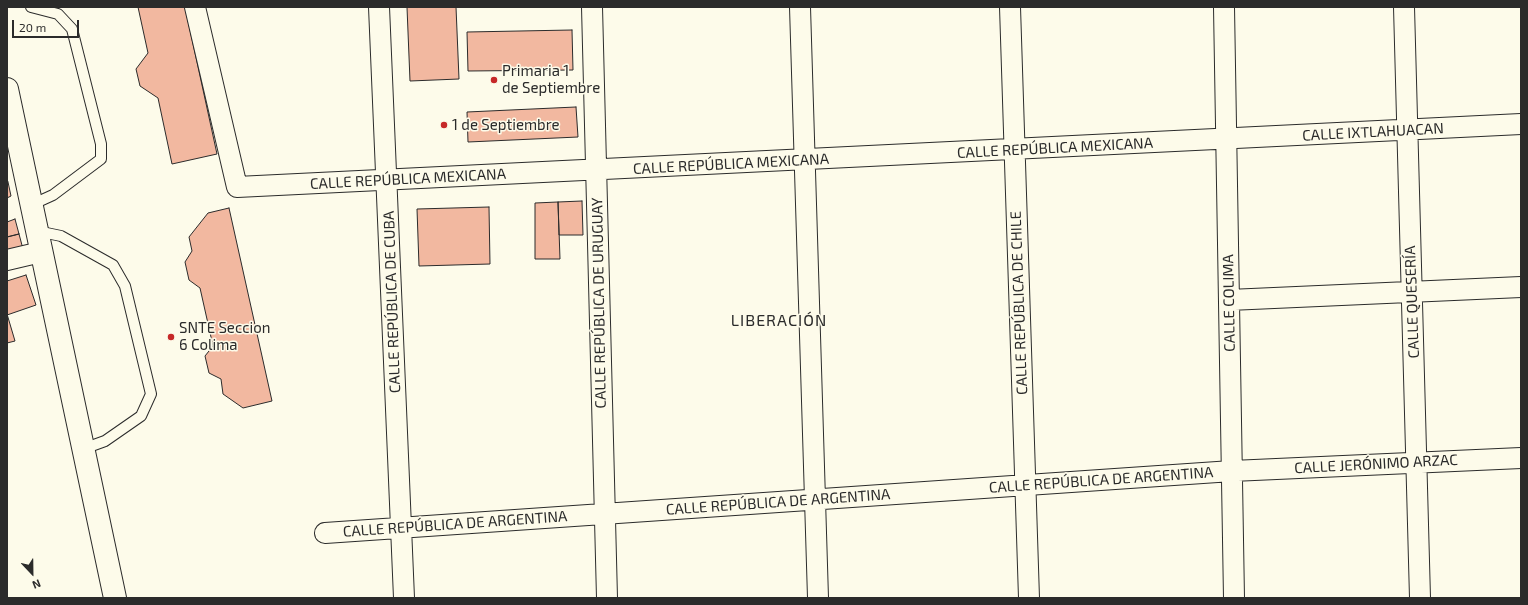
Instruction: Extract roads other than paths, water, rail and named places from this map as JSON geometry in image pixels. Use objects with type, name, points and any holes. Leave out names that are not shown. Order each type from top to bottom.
[{"type":"street","name":"CALLE REPÚBLICA MEXICANA","points":[[196,7],[237,187],[1226,140]]},
{"type":"street","name":"CALLE REPÚBLICA DE CUBA","points":[[379,7],[404,598]]},
{"type":"street","name":"CALLE REPÚBLICA DE URUGUAY","points":[[592,7],[606,598]]},
{"type":"street","points":[[800,7],[818,598]]},
{"type":"street","name":"CALLE REPÚBLICA DE CHILE","points":[[1010,7],[1029,598]]},
{"type":"street","name":"CALLE COLIMA","points":[[1224,7],[1234,598]]},
{"type":"street","name":"CALLE QUESERÍA","points":[[1404,7],[1420,598]]},
{"type":"street","points":[[7,88],[115,598]]},
{"type":"street","name":"CALLE IXTLAHUACAN","points":[[1226,140],[1521,124]]},
{"type":"street","points":[[7,260],[42,252]]},
{"type":"street","points":[[1229,300],[1521,287]]},
{"type":"street","name":"CALLE JERÓNIMO ARZAC","points":[[1232,471],[1521,458]]},
{"type":"street","name":"CALLE REPÚBLICA DE ARGENTINA","points":[[325,533],[1232,471]]},
{"type":"lane","points":[[31,7],[58,14],[72,29],[101,144],[101,159],[53,195],[32,205]]},
{"type":"lane","points":[[37,231],[61,236],[113,265],[125,286],[151,394],[141,416],[105,441],[83,449]]},
{"type":"place","name":"Primaria 1 de Septiembre","points":[[494,80]]},
{"type":"place","name":"1 de Septiembre","points":[[444,125]]},
{"type":"place","name":"SNTE Seccion 6 Colima","points":[[171,337]]},
{"type":"district","name":"LIBERACIÓN","points":[[779,321]]}]
